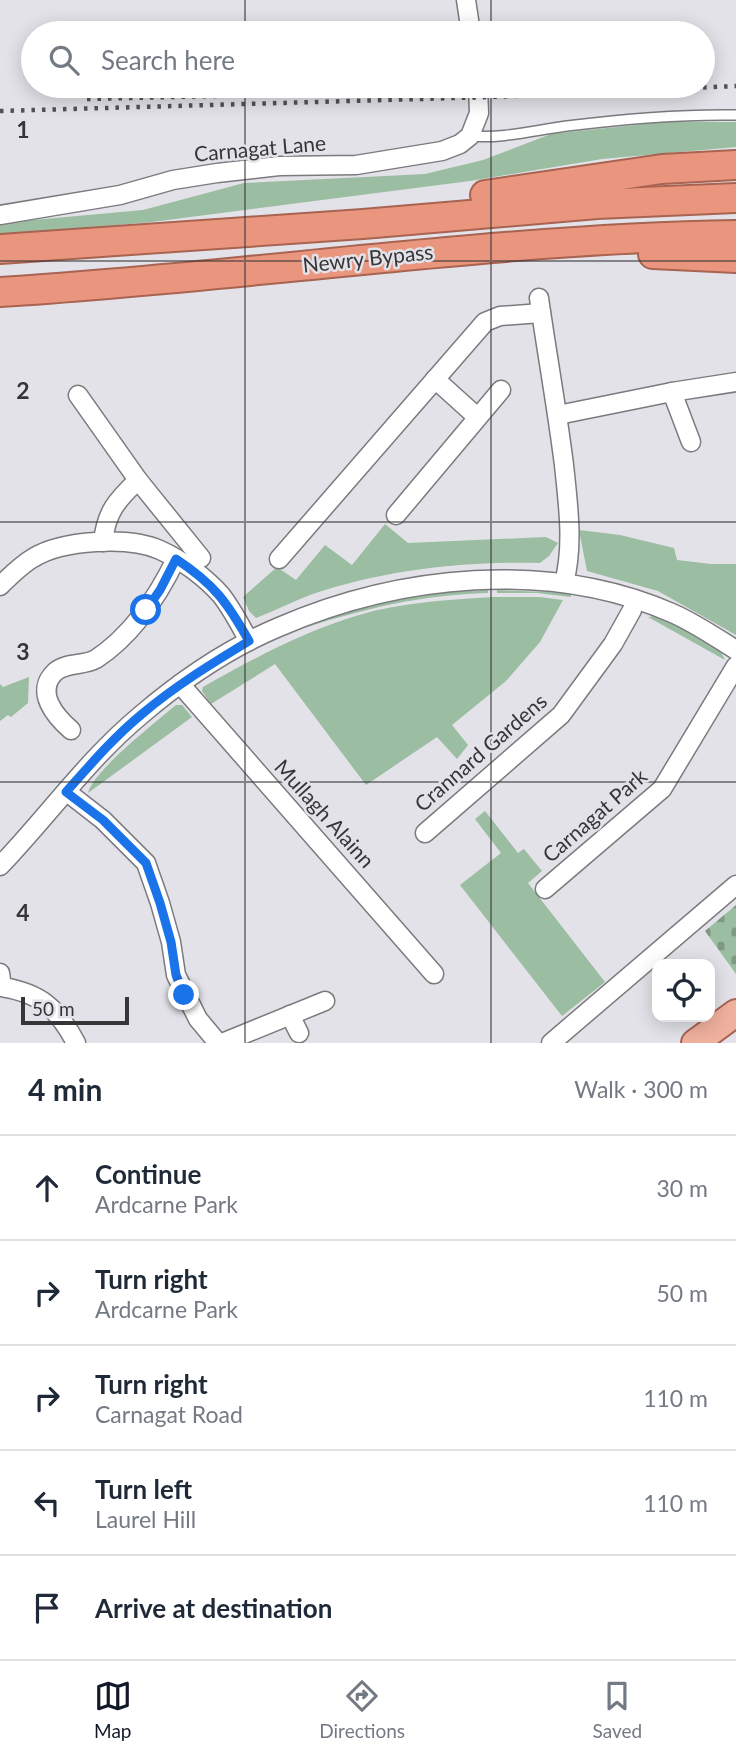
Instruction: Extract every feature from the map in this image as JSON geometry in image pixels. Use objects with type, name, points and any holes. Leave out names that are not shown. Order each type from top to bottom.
[{"type":"highway","points":[[363,224],[471,197],[663,169],[736,164]]},
{"type":"highway","name":"Newry Bypass","points":[[0,249],[363,224],[597,204],[736,198]]},
{"type":"highway","name":"Newry Bypass","points":[[0,292],[83,287],[451,250],[616,239],[736,235]]},
{"type":"highway","points":[[451,250],[527,255],[655,254],[736,258]]},
{"type":"main road","points":[[695,1043],[736,1013]]},
{"type":"street","points":[[466,0],[469,21]]},
{"type":"street","points":[[470,136],[479,113],[478,98]]},
{"type":"street","name":"Carnagat Lane","points":[[0,215],[120,195],[173,180],[217,173],[279,166],[356,165],[414,157],[442,151],[460,144],[470,136]]},
{"type":"street","points":[[279,559],[485,322],[540,306],[558,415],[570,539],[564,583]]},
{"type":"street","points":[[435,379],[476,416]]},
{"type":"street","points":[[558,415],[736,382]]},
{"type":"street","points":[[396,515],[500,390]]},
{"type":"street","points":[[673,392],[691,442]]},
{"type":"street","points":[[78,395],[138,480],[201,558]]},
{"type":"street","points":[[103,542],[105,522],[118,499],[138,480]]},
{"type":"street","points":[[0,586],[35,557],[67,546],[103,542],[158,549],[193,570],[219,593],[249,641]]},
{"type":"street","points":[[71,730],[54,714],[47,698],[49,683],[55,672],[94,660],[116,642],[146,610],[176,559]]},
{"type":"street","points":[[0,866],[98,756],[139,716],[180,684],[249,641],[279,626],[341,604],[406,588],[457,582],[564,583],[596,589],[671,613],[736,650]]},
{"type":"street","name":"Crannard Gardens","points":[[425,833],[561,715],[613,644],[635,600]]},
{"type":"street","name":"Carnagat Park","points":[[545,889],[662,789],[736,666]]},
{"type":"street","name":"Mullagh Alainn","points":[[180,684],[434,974]]},
{"type":"street","points":[[66,792],[103,820],[146,863],[171,942],[176,975],[198,1019],[220,1043],[325,1001]]},
{"type":"street","points":[[551,1043],[736,885]]},
{"type":"street","points":[[1,983],[43,1001],[63,1019],[76,1043]]},
{"type":"street","points":[[290,1015],[299,1033]]},
{"type":"lane","points":[[470,136],[493,138],[617,121],[736,115]]},
{"type":"green space","points":[[663,122],[736,122],[736,147],[602,159],[470,181],[152,222],[0,235],[0,223],[143,210],[244,183],[425,174],[483,160],[551,134]]},
{"type":"green space","points":[[385,524],[408,543],[546,537],[558,543],[540,563],[453,566],[395,573],[310,595],[256,618],[249,611],[243,597],[277,567],[296,580],[325,545],[352,565]]},
{"type":"green space","points":[[579,530],[620,535],[674,548],[677,560],[736,564],[736,635],[658,591],[587,571]]},
{"type":"green space","points":[[488,590],[488,593],[440,596],[394,604],[304,628],[304,625],[366,604],[403,597]]},
{"type":"green space","points":[[497,590],[571,593],[571,597],[537,593],[497,593]]},
{"type":"green space","points":[[493,597],[563,600],[540,642],[506,681],[452,725],[468,745],[457,759],[437,737],[366,785],[275,664],[211,704],[202,691],[203,687],[260,656],[339,622],[409,604]]},
{"type":"green space","points":[[656,616],[705,637],[720,651],[725,660],[648,617]]},
{"type":"green space","points":[[29,677],[28,703],[11,717],[8,715],[0,721],[0,684],[3,687]]},
{"type":"green space","points":[[176,705],[182,705],[192,717],[88,793],[101,772],[113,760]]},
{"type":"green space","points":[[485,811],[518,853],[524,849],[542,871],[528,883],[605,982],[562,1016],[460,885],[501,853],[475,819]]},
{"type":"green space","points":[[736,905],[736,974],[705,931]]},
{"type":"railway","points":[[715,87],[736,86]]},
{"type":"railway","points":[[87,99],[130,98]]},
{"type":"railway","points":[[0,111],[455,98]]},
{"type":"route","points":[[146,610],[176,559],[219,593],[249,641],[199,671],[139,716],[66,792],[103,820],[146,863],[160,903],[171,942],[176,975],[184,995]]}]
